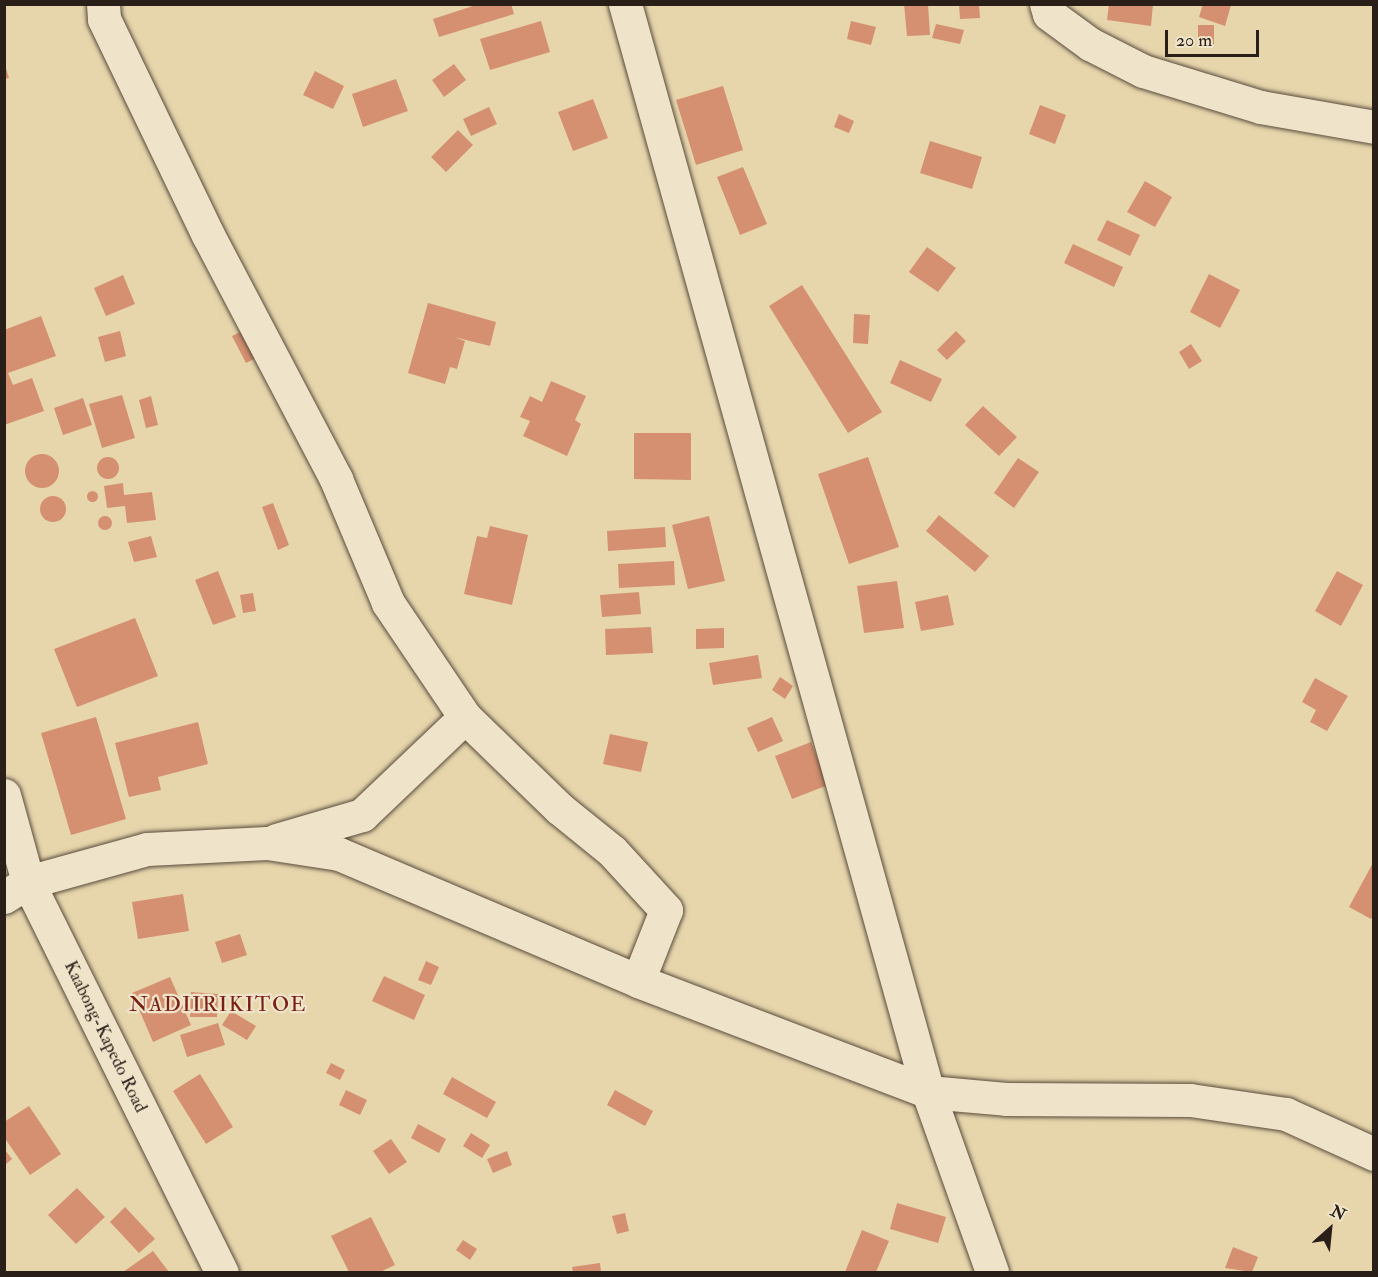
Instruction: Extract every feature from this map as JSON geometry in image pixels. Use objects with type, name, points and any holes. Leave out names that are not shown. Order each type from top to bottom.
[{"type":"street","points":[[103,4],[104,19],[208,235],[336,479],[388,603],[465,717],[560,809],[612,851],[666,910],[638,981]]},
{"type":"street","points":[[625,4],[928,1092],[992,1272]]},
{"type":"street","points":[[1046,4],[1049,14],[1090,44],[1143,71],[1261,107],[1374,127]]},
{"type":"street","points":[[267,843],[362,815],[465,717]]},
{"type":"street","name":"Kaabong-Kapedo Road","points":[[4,795],[16,890],[222,1272]]},
{"type":"street","points":[[16,890],[147,849],[267,843],[339,854],[638,981],[928,1092],[1006,1099],[1190,1100],[1286,1114],[1374,1154]]},
{"type":"building","points":[[479,4],[511,4],[514,14],[439,37],[433,19]]},
{"type":"building","points":[[904,4],[928,4],[930,35],[907,36]]},
{"type":"building","points":[[959,4],[979,4],[980,18],[960,19]]},
{"type":"building","points":[[1109,4],[1153,4],[1151,26],[1107,20]]},
{"type":"building","points":[[1203,4],[1231,5],[1225,26],[1199,17]]},
{"type":"building","points":[[541,21],[550,52],[490,70],[480,39]]},
{"type":"building","points":[[851,21],[876,27],[871,45],[847,39]]},
{"type":"building","points":[[936,24],[964,30],[960,44],[932,38]]},
{"type":"building","points":[[1198,25],[1214,25],[1214,46],[1198,46]]},
{"type":"building","points":[[4,62],[9,78],[4,79]]},
{"type":"building","points":[[454,64],[466,80],[444,97],[432,80]]},
{"type":"building","points":[[315,71],[344,86],[333,109],[303,95]]},
{"type":"building","points":[[396,79],[408,111],[363,127],[352,94]]},
{"type":"building","points":[[723,86],[743,150],[696,165],[676,100]]},
{"type":"building","points":[[593,99],[608,138],[573,151],[558,112]]},
{"type":"building","points":[[1040,105],[1066,115],[1055,144],[1029,134]]},
{"type":"building","points":[[489,107],[497,124],[471,136],[463,119]]},
{"type":"building","points":[[839,114],[854,121],[849,133],[834,127]]},
{"type":"building","points":[[458,130],[473,145],[446,172],[431,157]]},
{"type":"building","points":[[930,141],[982,157],[972,189],[920,173]]},
{"type":"building","points":[[743,167],[767,224],[740,235],[717,177]]},
{"type":"building","points":[[1145,181],[1172,197],[1155,227],[1127,212]]},
{"type":"building","points":[[1107,220],[1140,235],[1130,256],[1097,240]]},
{"type":"building","points":[[1073,244],[1123,267],[1114,287],[1064,263]]},
{"type":"building","points":[[927,247],[956,268],[938,292],[909,272]]},
{"type":"building","points":[[1209,274],[1240,290],[1220,328],[1190,312]]},
{"type":"building","points":[[123,275],[135,304],[106,316],[94,288]]},
{"type":"building","points":[[802,285],[882,412],[848,433],[769,306]]},
{"type":"building","points":[[428,303],[496,322],[490,346],[454,337],[465,341],[457,369],[450,367],[445,384],[408,373]]},
{"type":"building","points":[[854,314],[870,315],[868,344],[853,343]]},
{"type":"building","points":[[41,316],[56,356],[8,373],[13,385],[32,378],[44,411],[4,425],[4,330]]},
{"type":"building","points":[[246,329],[260,356],[246,363],[232,336]]},
{"type":"building","points":[[120,331],[126,356],[105,362],[98,337]]},
{"type":"building","points":[[956,331],[966,341],[947,360],[937,350]]},
{"type":"building","points":[[1191,344],[1202,361],[1189,369],[1179,352]]},
{"type":"building","points":[[900,360],[942,379],[931,402],[890,383]]},
{"type":"building","points":[[551,381],[586,396],[575,420],[581,424],[567,456],[523,436],[530,421],[520,417],[530,396],[542,402]]},
{"type":"building","points":[[122,395],[135,438],[102,448],[89,404]]},
{"type":"building","points":[[151,396],[158,425],[146,428],[139,400]]},
{"type":"building","points":[[83,398],[92,425],[63,435],[54,408]]},
{"type":"building","points":[[983,406],[1017,437],[999,456],[965,425]]},
{"type":"building","points":[[634,433],[691,433],[691,480],[634,479]]},
{"type":"building","points":[[42,454],[54,459],[59,471],[54,483],[42,488],[30,483],[25,471],[30,459]]},
{"type":"building","points":[[108,457],[116,460],[119,468],[116,476],[108,479],[100,476],[97,468],[100,460]]},
{"type":"building","points":[[868,457],[899,547],[849,564],[818,474]]},
{"type":"building","points":[[1018,458],[1039,472],[1014,508],[994,493]]},
{"type":"building","points":[[123,483],[124,495],[152,492],[156,520],[127,523],[125,506],[107,508],[104,486]]},
{"type":"building","points":[[92,491],[96,492],[96,500],[92,501],[88,500],[87,496],[88,492]]},
{"type":"building","points":[[53,496],[62,500],[66,509],[62,518],[53,522],[44,518],[40,509],[44,500]]},
{"type":"building","points":[[273,503],[289,545],[278,550],[262,507]]},
{"type":"building","points":[[939,515],[989,556],[975,572],[926,531]]},
{"type":"building","points":[[105,516],[110,518],[112,523],[110,528],[105,530],[100,528],[98,523],[100,518]]},
{"type":"building","points":[[709,516],[725,581],[688,589],[672,525]]},
{"type":"building","points":[[490,526],[528,535],[512,605],[464,594],[477,536],[487,538]]},
{"type":"building","points":[[665,527],[666,547],[608,551],[607,531]]},
{"type":"building","points":[[151,536],[157,557],[134,562],[128,542]]},
{"type":"building","points":[[674,561],[675,585],[619,588],[618,564]]},
{"type":"building","points":[[218,571],[236,617],[213,625],[195,580]]},
{"type":"building","points":[[1337,571],[1363,585],[1341,626],[1315,611]]},
{"type":"building","points":[[897,581],[904,628],[864,633],[857,586]]},
{"type":"building","points":[[639,592],[641,614],[602,617],[600,595]]},
{"type":"building","points":[[253,593],[256,611],[243,613],[240,595]]},
{"type":"building","points":[[948,595],[954,625],[921,631],[915,602]]},
{"type":"building","points":[[135,618],[158,676],[77,707],[54,649]]},
{"type":"building","points":[[651,627],[653,653],[606,655],[605,629]]},
{"type":"building","points":[[724,628],[724,648],[696,649],[696,629]]},
{"type":"building","points":[[758,655],[762,678],[713,685],[709,663]]},
{"type":"building","points":[[780,677],[793,686],[785,699],[772,690]]},
{"type":"building","points":[[1315,678],[1348,696],[1327,731],[1310,722],[1316,710],[1302,702]]},
{"type":"building","points":[[96,717],[126,819],[71,835],[41,733]]},
{"type":"building","points":[[772,717],[783,741],[758,752],[747,728]]},
{"type":"building","points":[[198,722],[208,764],[158,777],[161,790],[129,797],[115,743]]},
{"type":"building","points":[[610,734],[648,742],[641,772],[603,764]]},
{"type":"building","points":[[811,742],[828,785],[792,799],[775,756]]},
{"type":"building","points":[[1374,861],[1374,915],[1371,919],[1349,907]]},
{"type":"building","points":[[183,894],[189,931],[138,939],[132,902]]},
{"type":"building","points":[[240,934],[247,955],[222,963],[215,942]]},
{"type":"building","points":[[426,961],[439,967],[431,985],[418,980]]},
{"type":"building","points":[[384,976],[425,995],[414,1020],[372,1001]]},
{"type":"building","points":[[170,977],[191,1025],[153,1042],[132,993]]},
{"type":"building","points":[[191,992],[218,994],[217,1017],[190,1017]]},
{"type":"building","points":[[231,1011],[256,1026],[247,1040],[222,1025]]},
{"type":"building","points":[[218,1023],[225,1045],[187,1057],[180,1035]]},
{"type":"building","points":[[331,1063],[345,1070],[340,1080],[326,1073]]},
{"type":"building","points":[[200,1074],[233,1127],[206,1144],[173,1091]]},
{"type":"building","points":[[452,1077],[496,1102],[487,1118],[443,1094]]},
{"type":"building","points":[[346,1090],[367,1100],[360,1115],[339,1105]]},
{"type":"building","points":[[615,1090],[653,1111],[645,1126],[607,1105]]},
{"type":"building","points":[[29,1106],[61,1154],[30,1175],[4,1137],[4,1122]]},
{"type":"building","points":[[418,1124],[446,1139],[439,1153],[411,1138]]},
{"type":"building","points":[[471,1133],[490,1145],[482,1158],[463,1146]]},
{"type":"building","points":[[391,1139],[407,1162],[389,1174],[373,1151]]},
{"type":"building","points":[[5,1150],[12,1159],[5,1165]]},
{"type":"building","points":[[507,1151],[512,1165],[493,1173],[487,1159]]},
{"type":"building","points":[[77,1188],[105,1217],[76,1244],[48,1215]]},
{"type":"building","points":[[897,1203],[946,1217],[938,1243],[890,1229]]},
{"type":"building","points":[[125,1207],[155,1239],[139,1253],[110,1222]]},
{"type":"building","points":[[625,1213],[629,1231],[617,1234],[612,1216]]},
{"type":"building","points":[[371,1217],[395,1265],[380,1272],[349,1272],[331,1236]]},
{"type":"building","points":[[862,1230],[889,1241],[876,1272],[845,1272]]},
{"type":"building","points":[[463,1240],[477,1249],[470,1260],[456,1250]]},
{"type":"building","points":[[1233,1247],[1258,1257],[1252,1272],[1225,1268]]},
{"type":"building","points":[[153,1251],[169,1272],[123,1272]]},
{"type":"building","points":[[600,1263],[601,1272],[573,1272],[572,1267]]},
{"type":"district","name":"NADIIRIKITOE","points":[[218,1005]]}]
